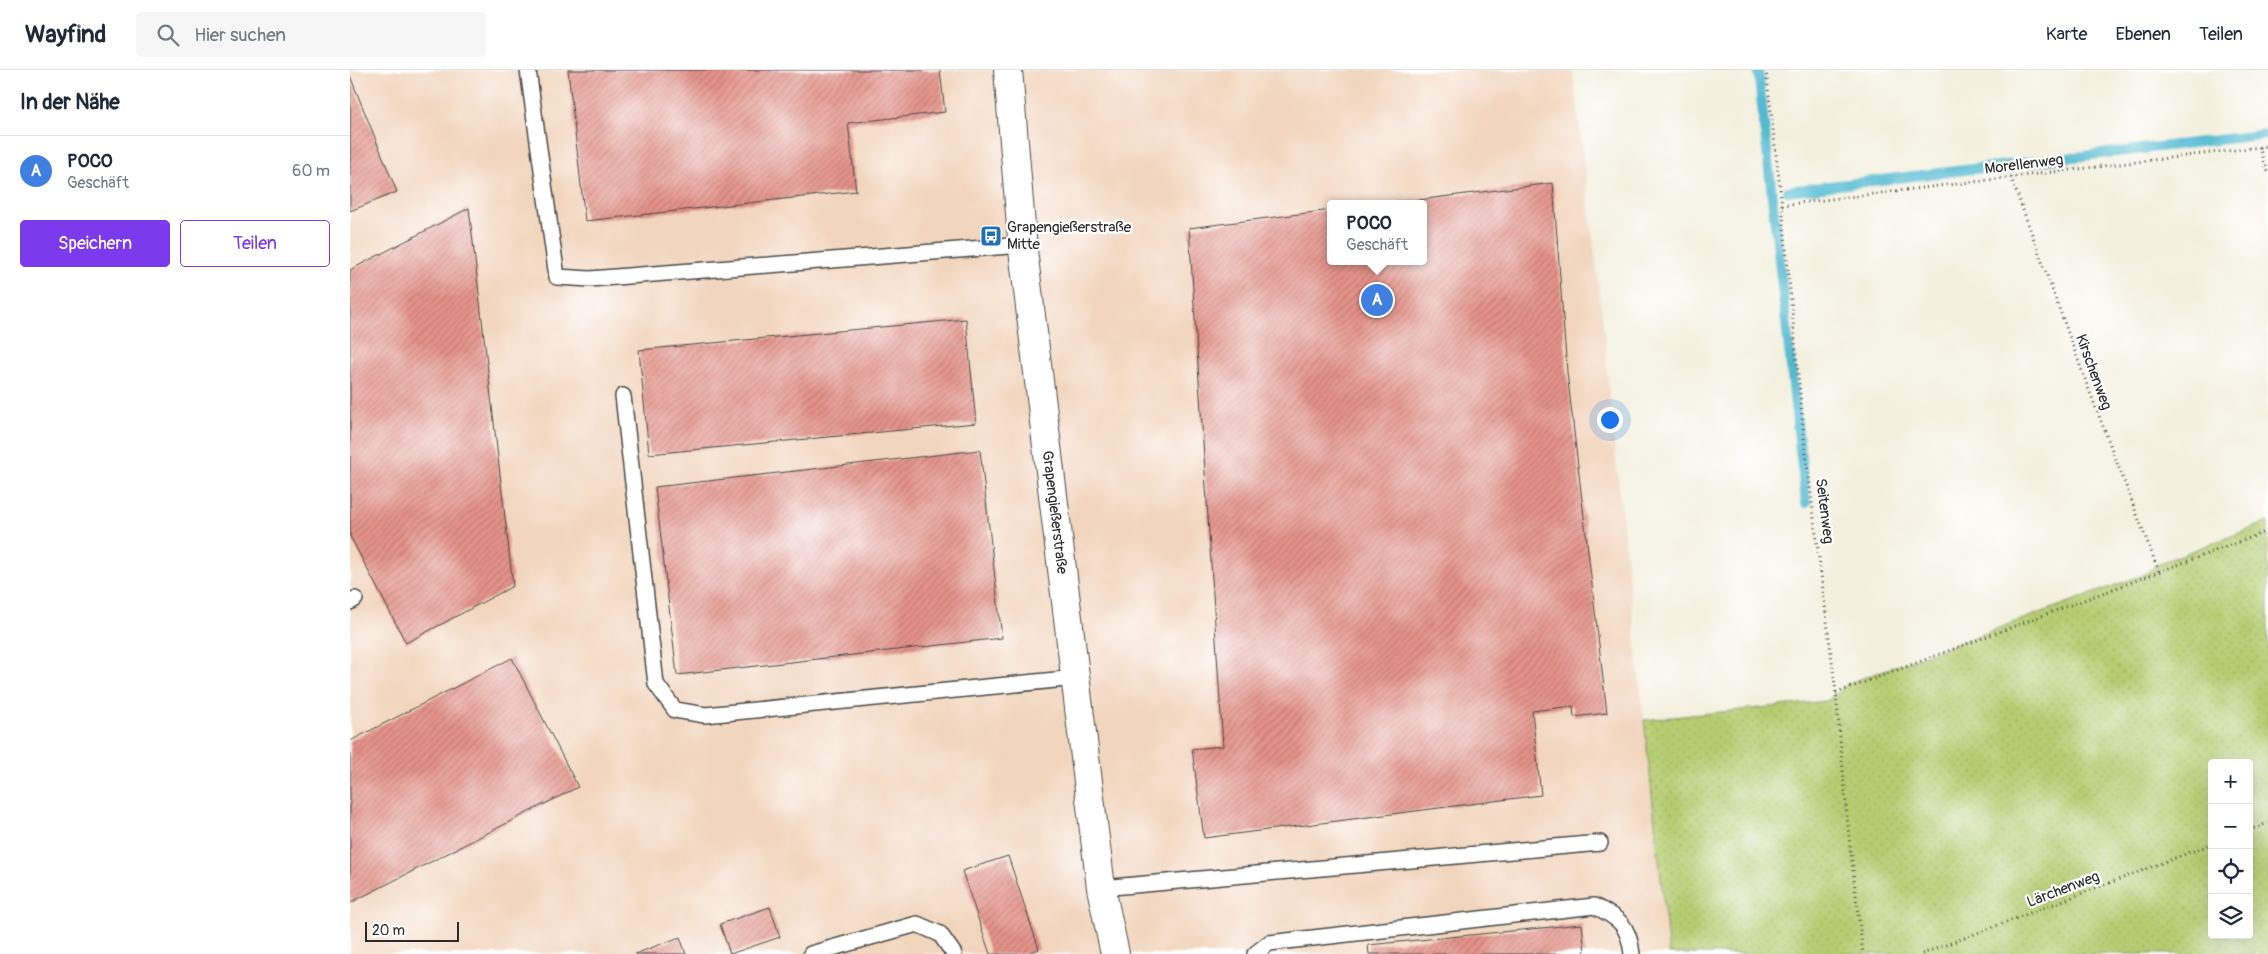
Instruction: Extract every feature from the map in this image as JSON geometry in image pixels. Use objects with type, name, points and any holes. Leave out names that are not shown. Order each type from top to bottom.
[{"type":"street","name":"Grapengießerstraße","points":[[1008,70],[1022,244],[1102,888],[1112,953]]},
{"type":"lane","points":[[528,70],[557,278],[590,279],[1022,244]]},
{"type":"lane","points":[[622,396],[656,684],[675,710],[705,715],[1076,678]]},
{"type":"lane","points":[[1102,888],[1600,843]]},
{"type":"lane","points":[[1255,954],[1269,943],[1594,906],[1616,917],[1630,937],[1632,954]]},
{"type":"lane","points":[[811,954],[917,924],[940,934],[954,954]]},
{"type":"path","name":"Seitenweg","points":[[1766,70],[1782,205],[1805,447],[1836,693],[1849,837],[1863,954]]},
{"type":"path","name":"Morellenweg","points":[[1782,205],[2268,146]]},
{"type":"path","points":[[2259,147],[2268,172]]},
{"type":"path","name":"Kirschenweg","points":[[2011,178],[2089,390],[2160,573]]},
{"type":"path","points":[[1836,693],[2268,531]]},
{"type":"path","points":[[2253,829],[2268,823]]},
{"type":"path","name":"Lärchenweg","points":[[1922,954],[2208,846]]},
{"type":"shaded area","points":[[350,70],[1573,70],[1605,341],[1608,386],[1669,954],[350,954]]},
{"type":"green space","points":[[2268,522],[2268,954],[1669,954],[1644,720],[1827,701],[1849,683],[2143,575],[2160,563]]},
{"type":"building","points":[[568,70],[940,70],[945,112],[848,123],[856,191],[585,221]]},
{"type":"building","points":[[350,76],[397,192],[350,211]]},
{"type":"building","points":[[1553,183],[1567,372],[1607,713],[1574,717],[1573,706],[1532,711],[1541,795],[1204,838],[1192,749],[1223,746],[1189,228],[1327,211],[1327,265],[1427,265],[1427,200],[1418,200]]},
{"type":"building","points":[[469,208],[513,586],[406,643],[350,536],[350,270]]},
{"type":"building","points":[[966,319],[976,423],[649,454],[639,350]]},
{"type":"building","points":[[980,450],[1002,638],[677,675],[655,487]]},
{"type":"building","points":[[512,658],[578,787],[350,903],[350,741]]},
{"type":"building","points":[[1008,856],[1039,949],[1025,954],[990,954],[962,871]]},
{"type":"building","points":[[770,907],[780,937],[730,954],[720,924]]},
{"type":"building","points":[[1582,924],[1585,954],[1369,954],[1368,945]]},
{"type":"building","points":[[680,937],[686,954],[635,954]]},
{"type":"waterway","points":[[1758,70],[1806,503]]},
{"type":"waterway","points":[[1788,191],[2268,134]]},
{"type":"place","name":"Grapengießerstraße Mitte","points":[[991,236]]},
{"type":"place","name":"POCO","points":[[1377,300]]}]
